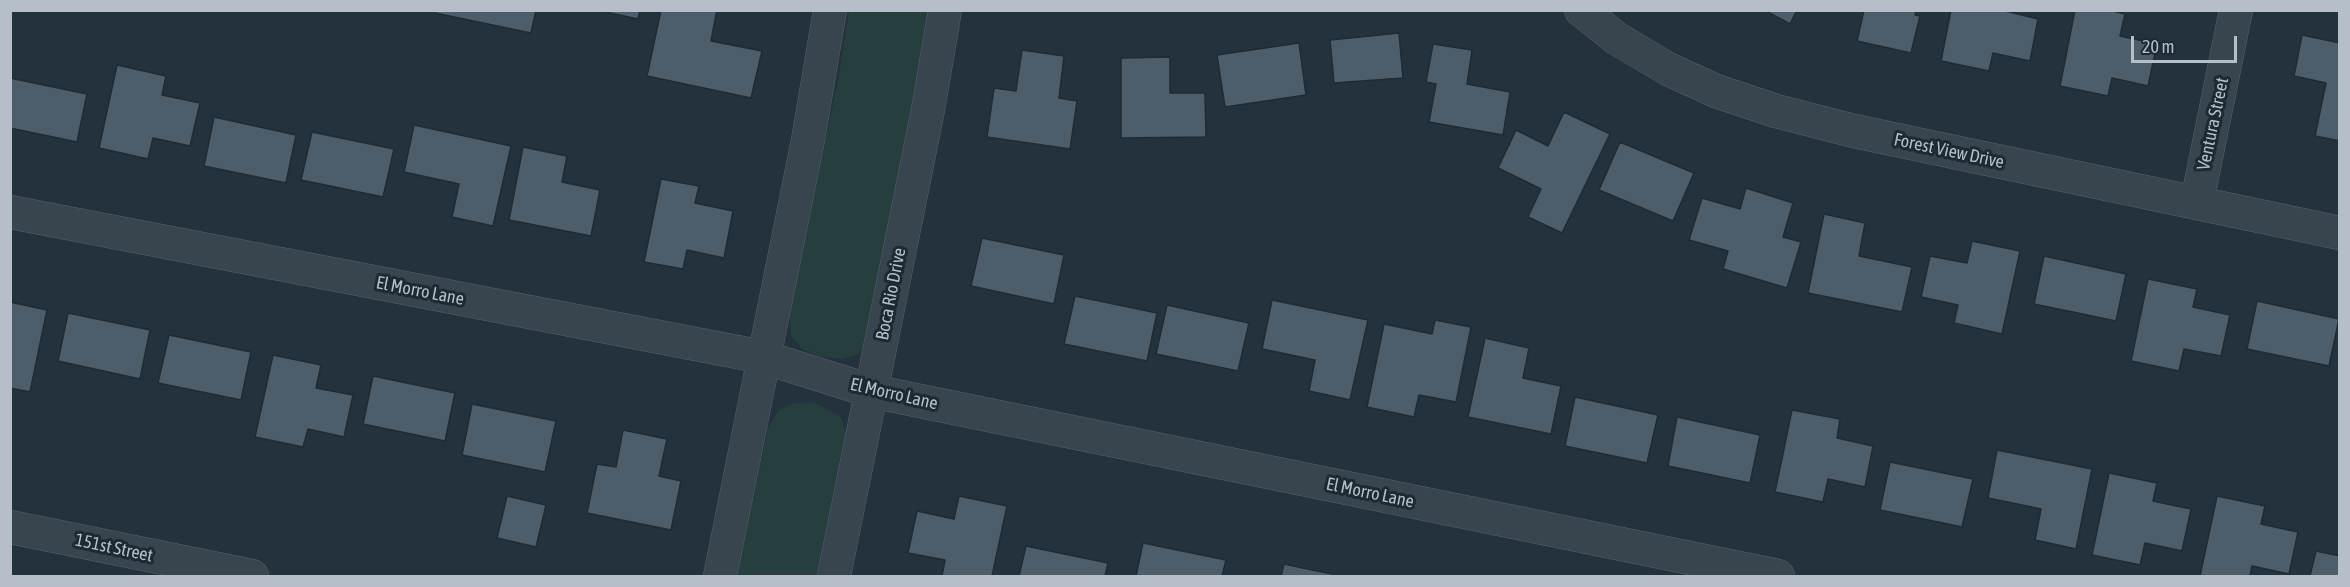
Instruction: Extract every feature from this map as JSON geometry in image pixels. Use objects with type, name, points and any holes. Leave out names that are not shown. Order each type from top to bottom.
[{"type":"street","points":[[720,576],[808,140],[830,10]]},
{"type":"street","name":"Boca Rio Drive","points":[[834,576],[928,110],[945,10]]},
{"type":"street","name":"Forest View Drive","points":[[1581,10],[1616,38],[1668,69],[1716,91],[1776,111],[1854,131],[2340,233]]},
{"type":"street","name":"Ventura Street","points":[[2197,202],[2236,10]]},
{"type":"street","name":"El Morro Lane","points":[[10,212],[764,357],[871,391],[1779,576]]},
{"type":"street","name":"151st Street","points":[[10,527],[252,576]]},
{"type":"green space","points":[[849,11],[930,11],[870,340],[860,353],[843,359],[822,357],[802,349],[791,335],[790,312],[838,81]]},
{"type":"green space","points":[[813,402],[841,417],[849,445],[821,576],[737,576],[768,428],[779,410],[795,403]]},
{"type":"building","points":[[436,10],[536,10],[531,33],[435,13]]},
{"type":"building","points":[[596,10],[640,10],[638,19]]},
{"type":"building","points":[[661,10],[717,10],[711,41],[762,51],[751,98],[647,76]]},
{"type":"building","points":[[1764,10],[1797,10],[1790,24]]},
{"type":"building","points":[[1864,10],[1916,10],[1915,15],[1920,16],[1911,53],[1857,41]]},
{"type":"building","points":[[1951,10],[2001,10],[2038,19],[2030,61],[1993,53],[1989,71],[1941,61]]},
{"type":"building","points":[[2075,10],[2109,10],[2125,14],[2120,36],[2157,44],[2148,86],[2112,78],[2108,96],[2060,86]]},
{"type":"building","points":[[1399,33],[1403,78],[1334,83],[1330,40]]},
{"type":"building","points":[[2302,35],[2340,43],[2340,141],[2315,136],[2326,83],[2294,76]]},
{"type":"building","points":[[1299,43],[1306,95],[1225,107],[1217,55]]},
{"type":"building","points":[[1433,44],[1472,50],[1467,84],[1510,92],[1503,135],[1429,122],[1436,84],[1426,82]]},
{"type":"building","points":[[1022,50],[1064,56],[1059,98],[1077,101],[1070,149],[987,137],[994,88],[1016,91]]},
{"type":"building","points":[[1170,57],[1170,93],[1205,93],[1206,137],[1121,138],[1121,58]]},
{"type":"building","points":[[117,65],[166,76],[162,95],[200,103],[190,146],[153,138],[148,159],[99,148]]},
{"type":"building","points":[[10,78],[87,94],[77,142],[10,128]]},
{"type":"building","points":[[1564,112],[1610,134],[1562,233],[1528,217],[1541,189],[1498,168],[1516,130],[1548,146]]},
{"type":"building","points":[[214,117],[296,135],[286,183],[204,166]]},
{"type":"building","points":[[414,125],[511,146],[493,226],[452,217],[459,184],[404,172]]},
{"type":"building","points":[[312,132],[394,149],[383,197],[301,180]]},
{"type":"building","points":[[1620,142],[1694,173],[1673,221],[1599,190]]},
{"type":"building","points":[[523,147],[567,156],[562,182],[600,190],[591,236],[509,220]]},
{"type":"building","points":[[661,179],[699,186],[695,203],[733,211],[724,258],[687,250],[683,269],[644,262]]},
{"type":"building","points":[[1746,188],[1793,203],[1783,237],[1801,242],[1787,288],[1723,269],[1728,251],[1689,240],[1702,198],[1740,209]]},
{"type":"building","points":[[1824,214],[1865,223],[1859,256],[1912,267],[1902,312],[1808,293]]},
{"type":"building","points":[[982,238],[1064,255],[1054,304],[971,286]]},
{"type":"building","points":[[1972,241],[2020,251],[2002,334],[1954,323],[1958,305],[1921,297],[1930,256],[1967,263]]},
{"type":"building","points":[[2044,256],[2126,274],[2116,321],[2034,304]]},
{"type":"building","points":[[2148,279],[2197,289],[2193,307],[2230,315],[2221,356],[2184,349],[2179,371],[2131,361]]},
{"type":"building","points":[[1075,296],[1157,313],[1147,361],[1064,344]]},
{"type":"building","points":[[1272,300],[1368,320],[1350,400],[1309,391],[1315,360],[1262,349]]},
{"type":"building","points":[[2257,301],[2339,319],[2329,366],[2247,349]]},
{"type":"building","points":[[10,302],[47,310],[30,392],[10,388]]},
{"type":"building","points":[[1167,305],[1249,323],[1238,371],[1156,354]]},
{"type":"building","points":[[68,313],[150,330],[140,379],[58,361]]},
{"type":"building","points":[[1435,320],[1471,327],[1456,402],[1419,395],[1414,417],[1367,407],[1384,324],[1432,334]]},
{"type":"building","points":[[169,335],[251,352],[241,400],[158,383]]},
{"type":"building","points":[[1485,338],[1529,348],[1523,378],[1561,386],[1551,434],[1468,417]]},
{"type":"building","points":[[273,355],[321,365],[316,388],[353,395],[344,437],[308,429],[303,447],[255,437]]},
{"type":"building","points":[[373,376],[455,393],[445,441],[363,424]]},
{"type":"building","points":[[1575,397],[1658,415],[1647,463],[1565,446]]},
{"type":"building","points":[[472,404],[556,421],[545,472],[462,455]]},
{"type":"building","points":[[1792,410],[1840,419],[1837,438],[1873,446],[1865,487],[1828,479],[1823,502],[1775,492]]},
{"type":"building","points":[[1677,417],[1760,435],[1750,483],[1668,466]]},
{"type":"building","points":[[623,430],[667,439],[659,476],[681,481],[671,530],[587,513],[597,464],[616,467]]},
{"type":"building","points":[[1997,450],[2092,469],[2076,549],[2035,540],[2041,509],[1988,498]]},
{"type":"building","points":[[1890,462],[1973,479],[1962,527],[1880,510]]},
{"type":"building","points":[[2109,473],[2157,483],[2153,501],[2191,509],[2182,551],[2145,543],[2140,565],[2092,555]]},
{"type":"building","points":[[507,496],[546,505],[536,547],[497,538]]},
{"type":"building","points":[[959,496],[1007,506],[992,576],[942,576],[945,560],[908,553],[917,511],[954,519]]},
{"type":"building","points":[[2217,496],[2265,506],[2261,524],[2298,532],[2289,574],[2252,566],[2250,576],[2200,576]]},
{"type":"building","points":[[1143,543],[1226,560],[1222,576],[1136,576]]},
{"type":"building","points":[[1026,546],[1108,563],[1105,576],[1019,576]]},
{"type":"building","points":[[2316,551],[2340,556],[2340,576],[2310,576]]},
{"type":"building","points":[[1284,564],[1332,574],[1331,576],[1281,576]]}]
